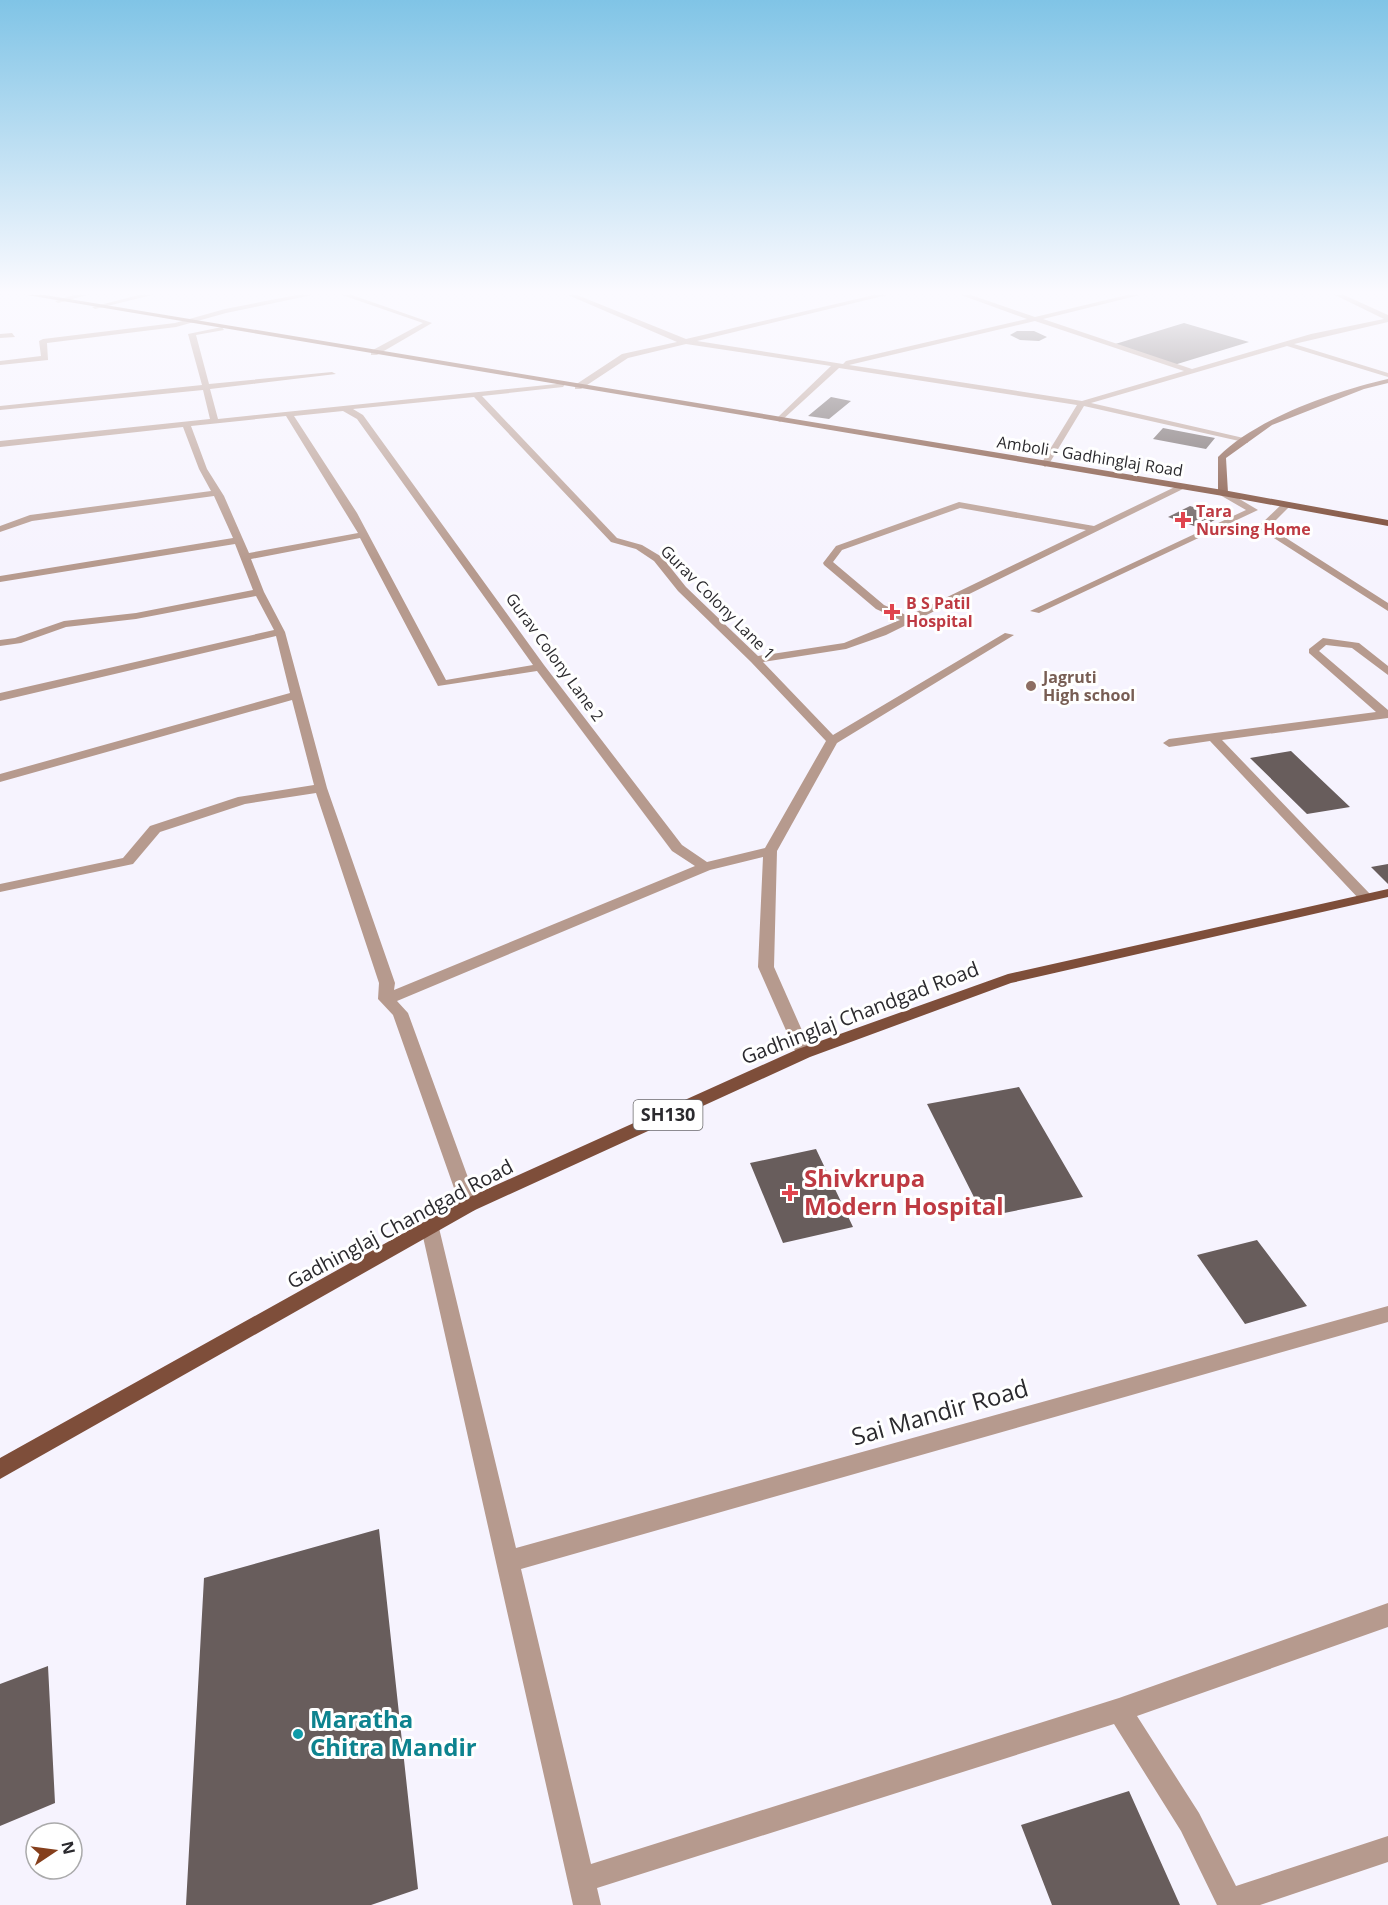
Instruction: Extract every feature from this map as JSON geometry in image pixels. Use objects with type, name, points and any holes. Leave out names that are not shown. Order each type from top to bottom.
[{"type":"highway","name":"Amboli - Gadhinglaj Road","points":[[556,384],[1223,493],[1388,523]]},
{"type":"main road","points":[[1223,493],[1222,457],[1269,423],[1375,384]]},
{"type":"main road","name":"Gadhinglaj Chandgad Road","points":[[0,1469],[469,1205],[804,1053],[1008,979],[1388,893]]},
{"type":"street","points":[[204,384],[215,421]]},
{"type":"street","points":[[0,408],[235,384]]},
{"type":"street","points":[[578,387],[583,384]]},
{"type":"street","points":[[780,420],[817,384]]},
{"type":"street","points":[[959,384],[1082,403],[1245,441]]},
{"type":"street","points":[[1045,464],[1082,403],[1147,384]]},
{"type":"street","points":[[0,444],[562,385]]},
{"type":"street","name":"Gurav Colony Lane 1","points":[[476,394],[614,540],[639,547],[658,559],[682,589],[755,660],[832,741]]},
{"type":"street","name":"Gurav Colony Lane 2","points":[[344,408],[360,417],[540,667],[676,848],[705,867]]},
{"type":"street","points":[[289,414],[363,535],[442,684],[540,667]]},
{"type":"street","points":[[186,425],[203,469],[217,493],[239,540],[259,592],[280,632],[321,788],[387,983],[386,999],[400,1013],[469,1205]]},
{"type":"street","points":[[755,660],[846,646],[882,633],[1182,487]]},
{"type":"street","points":[[0,529],[30,518],[217,493]]},
{"type":"street","points":[[1035,611],[1253,510],[1223,493]]},
{"type":"street","points":[[908,620],[880,607],[828,563],[839,548],[959,505],[1095,529]]},
{"type":"street","points":[[1286,505],[1263,527],[1388,608]]},
{"type":"street","points":[[245,557],[363,535]]},
{"type":"street","points":[[0,579],[239,540]]},
{"type":"street","points":[[0,643],[16,641],[64,624],[136,616],[259,592]]},
{"type":"street","points":[[0,697],[280,632]]},
{"type":"street","points":[[804,1053],[766,967],[770,851],[832,741],[1009,635]]},
{"type":"street","points":[[1387,714],[1313,651],[1323,641],[1355,645],[1388,672]]},
{"type":"street","points":[[0,778],[297,695]]},
{"type":"street","points":[[1168,743],[1387,714]]},
{"type":"street","points":[[1213,737],[1365,897]]},
{"type":"street","points":[[0,888],[128,861],[156,829],[243,800],[321,788]]},
{"type":"street","points":[[386,999],[705,867],[770,851]]},
{"type":"street","points":[[430,1228],[587,1905]]},
{"type":"street","name":"Sai Mandir Road","points":[[507,1562],[1388,1314]]},
{"type":"street","points":[[581,1880],[1119,1710],[1388,1615]]},
{"type":"street","points":[[1119,1710],[1190,1822],[1230,1903],[1388,1849]]},
{"type":"building","points":[[831,397],[851,401],[829,419],[808,416]]},
{"type":"building","points":[[1163,428],[1215,438],[1206,449],[1153,439]]},
{"type":"building","points":[[1190,506],[1222,516],[1200,528],[1168,517]]},
{"type":"building","points":[[1291,751],[1350,807],[1307,814],[1250,758]]},
{"type":"building","points":[[1388,864],[1388,884],[1371,867]]},
{"type":"building","points":[[1019,1087],[1083,1197],[984,1217],[927,1104]]},
{"type":"building","points":[[816,1149],[853,1227],[783,1243],[750,1163]]},
{"type":"building","points":[[1257,1240],[1307,1306],[1245,1324],[1197,1255]]},
{"type":"building","name":"Maratha Chitra Mandir","points":[[379,1529],[418,1889],[371,1905],[186,1905],[204,1578]]},
{"type":"building","points":[[48,1666],[55,1803],[0,1826],[0,1684]]},
{"type":"building","points":[[1129,1791],[1180,1905],[1052,1905],[1021,1825]]},
{"type":"place","name":"Tara Nursing Home","points":[[1183,520]]},
{"type":"place","name":"B S Patil Hospital","points":[[892,612]]},
{"type":"place","name":"Jagruti High school","points":[[1031,686]]},
{"type":"place","name":"Shivkrupa Modern Hospital","points":[[790,1193]]},
{"type":"place","name":"Maratha Chitra Mandir","points":[[298,1734]]}]
